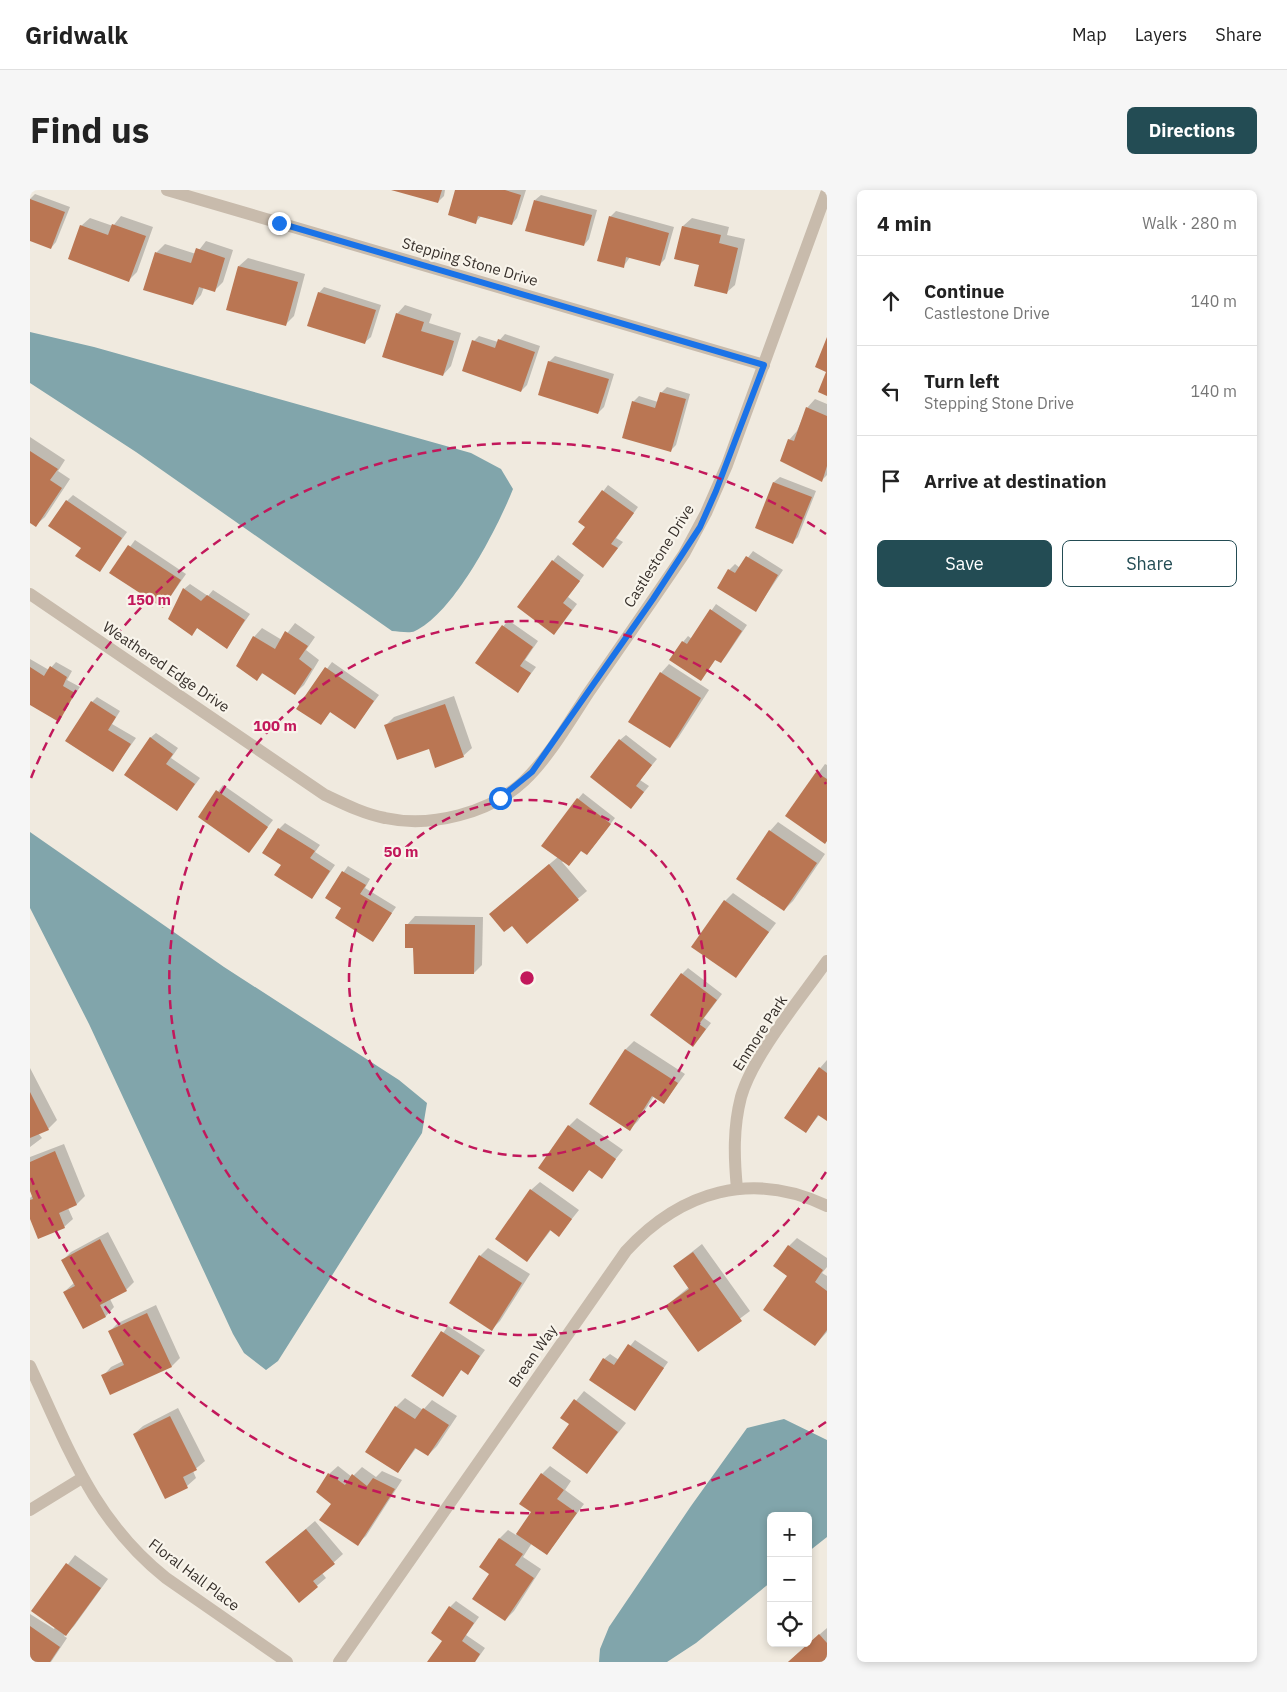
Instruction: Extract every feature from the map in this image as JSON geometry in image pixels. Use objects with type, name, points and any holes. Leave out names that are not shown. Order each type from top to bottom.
[{"type":"street","name":"Stepping Stone Drive","points":[[168,190],[764,365]]},
{"type":"street","name":"Castlestone Drive","points":[[450,817],[485,806],[519,785],[532,772],[679,562],[700,527],[723,474],[827,191]]},
{"type":"street","name":"Weathered Edge Drive","points":[[30,594],[325,795],[355,809],[387,819],[427,821],[450,817]]},
{"type":"street","name":"Enmore Park","points":[[738,1189],[734,1138],[747,1080],[772,1040],[827,961]]},
{"type":"street","name":"Brean Way","points":[[339,1662],[626,1251],[645,1231],[666,1214],[688,1203],[738,1189],[793,1193],[827,1206]]},
{"type":"street","name":"Floral Hall Place","points":[[30,1366],[82,1478],[104,1515],[150,1566],[287,1662]]},
{"type":"street","points":[[30,1510],[82,1478]]},
{"type":"water","points":[[30,332],[94,347],[471,453],[501,469],[513,489],[496,526],[473,568],[445,607],[430,621],[413,632],[392,631],[136,452],[30,383]]},
{"type":"water","points":[[30,832],[224,967],[399,1080],[427,1103],[422,1133],[278,1361],[266,1370],[244,1353],[233,1334],[89,1024],[30,908]]},
{"type":"water","points":[[784,1419],[827,1440],[827,1537],[812,1549],[812,1512],[767,1512],[767,1585],[696,1643],[667,1662],[599,1662],[600,1649],[609,1627],[691,1506],[747,1428]]},
{"type":"building","points":[[391,190],[442,190],[438,203]]},
{"type":"building","points":[[455,190],[505,190],[521,195],[512,225],[478,216],[476,224],[448,215]]},
{"type":"building","points":[[30,199],[65,212],[51,249],[30,241]]},
{"type":"building","points":[[534,200],[592,215],[584,246],[525,231]]},
{"type":"building","points":[[609,216],[669,233],[660,266],[626,257],[624,268],[597,261]]},
{"type":"building","points":[[112,224],[146,236],[129,282],[68,259],[80,225],[108,235]]},
{"type":"building","points":[[682,226],[721,235],[719,243],[738,248],[727,294],[694,286],[699,265],[674,259]]},
{"type":"building","points":[[196,248],[225,258],[215,292],[199,287],[193,305],[143,290],[155,252],[191,263]]},
{"type":"building","points":[[238,266],[298,282],[286,326],[226,310]]},
{"type":"building","points":[[318,292],[376,310],[365,344],[307,326]]},
{"type":"building","points":[[396,313],[424,322],[421,331],[454,341],[443,376],[382,357]]},
{"type":"building","points":[[827,337],[827,396],[818,392],[826,372],[815,367]]},
{"type":"building","points":[[498,339],[535,352],[521,392],[462,371],[472,340],[495,348]]},
{"type":"building","points":[[548,361],[609,379],[598,414],[538,395]]},
{"type":"building","points":[[660,392],[686,399],[671,452],[622,438],[632,401],[655,408]]},
{"type":"building","points":[[806,407],[827,416],[827,466],[822,482],[780,461],[788,439],[794,441]]},
{"type":"building","points":[[30,451],[58,469],[50,480],[62,488],[36,527],[30,523]]},
{"type":"building","points":[[773,482],[812,497],[793,544],[755,528]]},
{"type":"building","points":[[602,490],[634,513],[611,544],[618,548],[603,568],[572,544],[585,527],[578,522]]},
{"type":"building","points":[[66,500],[122,538],[100,572],[75,556],[81,548],[48,526]]},
{"type":"building","points":[[128,545],[181,580],[163,608],[109,573]]},
{"type":"building","points":[[746,556],[778,575],[756,612],[717,588],[728,569],[735,573]]},
{"type":"building","points":[[552,560],[580,581],[563,603],[572,610],[554,635],[517,607]]},
{"type":"building","points":[[183,588],[201,601],[207,595],[245,620],[227,649],[197,628],[192,636],[168,619]]},
{"type":"building","points":[[710,609],[742,631],[721,663],[715,660],[701,681],[669,660],[682,641],[687,644]]},
{"type":"building","points":[[502,625],[533,647],[520,666],[531,673],[518,693],[475,663]]},
{"type":"building","points":[[285,631],[308,646],[299,659],[312,669],[295,695],[262,673],[257,681],[236,666],[253,636],[275,649]]},
{"type":"building","points":[[50,666],[67,677],[63,686],[75,693],[59,722],[30,705],[30,667],[44,676]]},
{"type":"building","points":[[325,667],[374,701],[355,729],[330,712],[321,725],[296,709]]},
{"type":"building","points":[[660,672],[701,698],[670,748],[628,722]]},
{"type":"building","points":[[91,701],[116,717],[108,730],[131,744],[113,772],[65,741]]},
{"type":"building","points":[[445,704],[464,757],[435,768],[429,749],[397,760],[384,725]]},
{"type":"building","points":[[150,737],[173,754],[166,764],[195,784],[177,811],[124,775]]},
{"type":"building","points":[[619,739],[652,765],[636,786],[644,792],[631,809],[590,777]]},
{"type":"building","points":[[816,772],[827,779],[827,841],[825,844],[785,816]]},
{"type":"building","points":[[216,790],[268,827],[249,853],[198,817]]},
{"type":"building","points":[[577,798],[611,824],[587,855],[581,851],[569,866],[541,846]]},
{"type":"building","points":[[278,828],[315,851],[310,858],[330,871],[312,899],[274,875],[281,865],[262,853]]},
{"type":"building","points":[[769,830],[817,863],[784,911],[736,879]]},
{"type":"building","points":[[549,864],[579,900],[527,944],[512,926],[504,932],[489,914]]},
{"type":"building","points":[[342,871],[366,885],[360,894],[392,913],[373,942],[335,918],[341,908],[325,898]]},
{"type":"building","points":[[724,900],[769,932],[736,978],[691,947]]},
{"type":"building","points":[[405,924],[475,925],[474,974],[414,974],[413,948],[405,948]]},
{"type":"building","points":[[681,973],[717,1000],[699,1024],[706,1029],[693,1047],[650,1015]]},
{"type":"building","points":[[625,1049],[678,1083],[664,1104],[652,1096],[630,1131],[589,1104]]},
{"type":"building","points":[[819,1067],[827,1073],[827,1121],[818,1115],[806,1133],[784,1118]]},
{"type":"building","points":[[30,1092],[49,1130],[30,1138]]},
{"type":"building","points":[[568,1125],[616,1159],[602,1179],[589,1170],[573,1192],[538,1168]]},
{"type":"building","points":[[55,1151],[77,1205],[59,1213],[65,1228],[38,1239],[30,1219],[30,1200],[33,1199],[30,1191],[30,1162]]},
{"type":"building","points":[[530,1189],[572,1219],[559,1237],[550,1230],[527,1262],[495,1239]]},
{"type":"building","points":[[100,1239],[127,1291],[100,1305],[106,1317],[83,1329],[63,1292],[75,1286],[61,1260]]},
{"type":"building","points":[[788,1245],[823,1270],[815,1282],[827,1291],[827,1330],[815,1346],[763,1310],[787,1276],[773,1266]]},
{"type":"building","points":[[693,1252],[742,1321],[698,1352],[665,1306],[689,1289],[673,1266]]},
{"type":"building","points":[[479,1255],[522,1283],[492,1331],[449,1303]]},
{"type":"building","points":[[147,1313],[172,1367],[110,1395],[101,1375],[124,1365],[108,1331]]},
{"type":"building","points":[[441,1331],[480,1356],[468,1375],[461,1370],[443,1397],[411,1376]]},
{"type":"building","points":[[628,1344],[664,1368],[635,1411],[589,1380],[603,1358],[614,1365]]},
{"type":"building","points":[[574,1399],[618,1432],[587,1474],[552,1448],[569,1424],[560,1418]]},
{"type":"building","points":[[395,1406],[415,1419],[423,1408],[449,1425],[428,1456],[415,1448],[398,1473],[365,1452]]},
{"type":"building","points":[[170,1416],[197,1470],[183,1477],[188,1488],[165,1499],[133,1434]]},
{"type":"building","points":[[328,1473],[345,1485],[352,1474],[367,1486],[373,1478],[395,1489],[358,1546],[319,1520],[331,1504],[316,1492]]},
{"type":"building","points":[[541,1473],[564,1490],[557,1499],[577,1513],[547,1555],[516,1534],[531,1512],[519,1504]]},
{"type":"building","points":[[306,1529],[335,1564],[313,1581],[318,1587],[299,1603],[265,1562]]},
{"type":"building","points":[[499,1538],[523,1554],[515,1565],[534,1578],[505,1621],[472,1599],[489,1574],[479,1567]]},
{"type":"building","points":[[66,1563],[101,1588],[66,1636],[31,1611]]},
{"type":"building","points":[[449,1606],[474,1623],[462,1641],[480,1654],[475,1662],[427,1662],[442,1641],[431,1633]]},
{"type":"building","points":[[30,1626],[60,1647],[50,1662],[30,1662]]},
{"type":"building","points":[[819,1634],[827,1643],[827,1662],[788,1662],[805,1647],[812,1647],[812,1640]]},
{"type":"route","points":[[279,223],[764,365],[716,491],[700,527],[684,554],[562,732],[532,772],[523,782],[500,798]]}]
